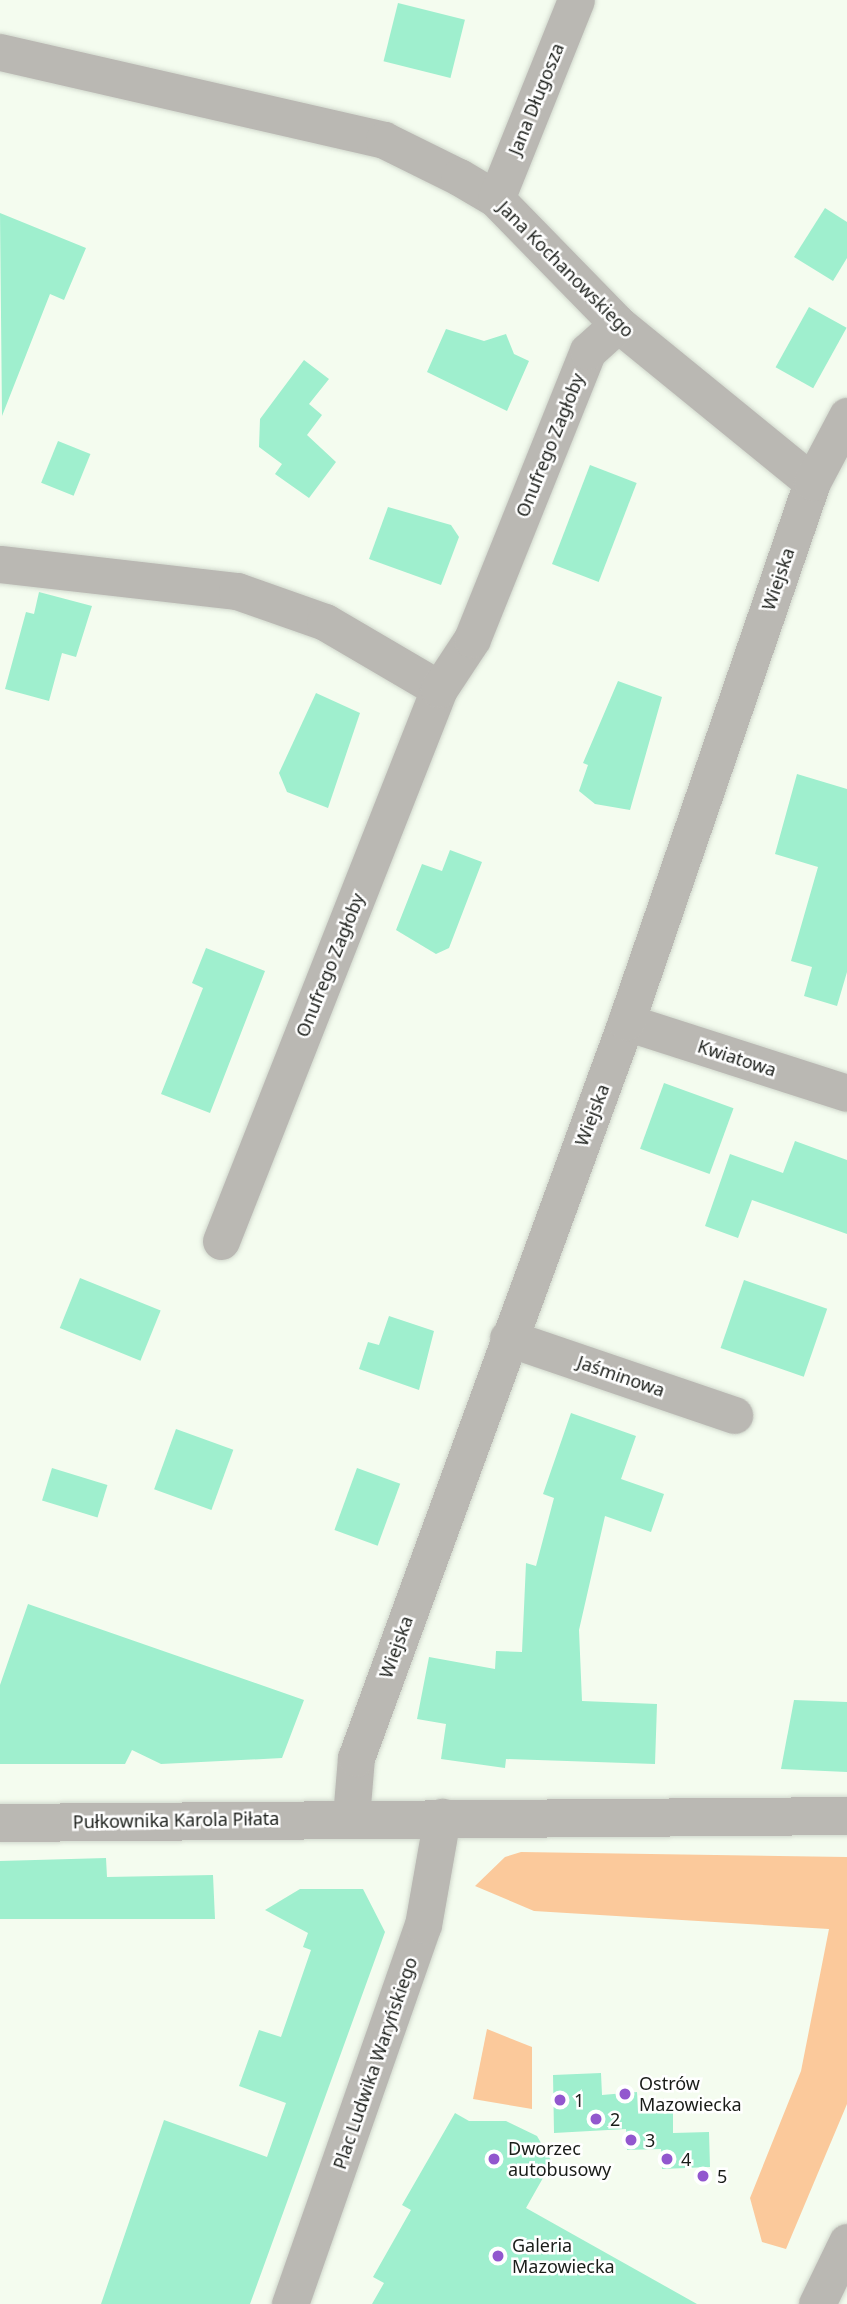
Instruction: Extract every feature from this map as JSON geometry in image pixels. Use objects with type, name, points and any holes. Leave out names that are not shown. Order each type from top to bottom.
[{"type":"street","name":"Jana Długosza","points":[[496,198],[576,0]]},
{"type":"street","name":"Jana Kochanowskiego","points":[[0,52],[384,140],[496,198],[618,324],[812,482]]},
{"type":"street","name":"Onufrego Zagłoby","points":[[220,1241],[439,689],[472,639],[588,351],[618,324]]},
{"type":"street","name":"Wiejska","points":[[351,1817],[356,1758],[626,1022],[812,482],[847,416]]},
{"type":"street","points":[[0,564],[237,591],[325,622],[439,689]]},
{"type":"street","name":"Kwiatowa","points":[[626,1022],[847,1093]]},
{"type":"street","name":"Jaśminowa","points":[[508,1338],[734,1415]]},
{"type":"street","points":[[351,1817],[847,1816]]},
{"type":"street","name":"Pułkownika Karola Piłata","points":[[0,1823],[351,1817]]},
{"type":"street","name":"Plac Ludwika Waryńskiego","points":[[290,2304],[423,1925],[442,1817]]},
{"type":"street","points":[[817,2304],[847,2242]]},
{"type":"shaded area","points":[[521,1852],[847,1857],[847,2104],[786,2249],[762,2242],[750,2198],[801,2071],[829,1929],[534,1911],[475,1886],[505,1857]]},
{"type":"shaded area","points":[[487,2029],[532,2047],[532,2109],[473,2099]]},
{"type":"building","points":[[398,3],[465,20],[450,78],[383,61]]},
{"type":"building","points":[[825,208],[847,222],[847,258],[833,281],[794,257]]},
{"type":"building","points":[[0,213],[86,248],[64,300],[50,294],[2,416]]},
{"type":"building","points":[[809,307],[847,328],[813,388],[776,367]]},
{"type":"building","points":[[446,329],[484,341],[506,334],[514,354],[529,361],[507,411],[427,372]]},
{"type":"building","points":[[304,360],[329,379],[309,404],[322,415],[307,435],[336,462],[309,498],[275,474],[282,464],[259,447],[260,419]]},
{"type":"building","points":[[58,441],[90,454],[74,496],[41,483]]},
{"type":"building","points":[[590,465],[637,483],[599,582],[552,564]]},
{"type":"building","points":[[388,507],[451,525],[459,537],[441,585],[369,559]]},
{"type":"building","points":[[39,592],[92,606],[76,657],[62,653],[49,701],[5,689],[26,612],[34,614]]},
{"type":"building","points":[[618,681],[662,697],[630,810],[595,804],[579,791],[588,765],[583,763]]},
{"type":"building","points":[[316,693],[360,713],[328,808],[287,792],[279,773]]},
{"type":"building","points":[[797,774],[847,789],[847,972],[837,1006],[804,996],[812,967],[791,961],[818,867],[775,854]]},
{"type":"building","points":[[450,850],[482,862],[449,948],[436,954],[396,930],[422,864],[442,871]]},
{"type":"building","points":[[206,948],[265,971],[210,1113],[161,1094],[203,988],[192,983]]},
{"type":"building","points":[[664,1083],[734,1108],[710,1174],[640,1149]]},
{"type":"building","points":[[795,1141],[847,1160],[847,1234],[752,1200],[738,1238],[705,1226],[730,1154],[783,1173]]},
{"type":"building","points":[[80,1278],[161,1311],[140,1361],[60,1328]]},
{"type":"building","points":[[744,1280],[827,1309],[804,1377],[721,1348]]},
{"type":"building","points":[[389,1316],[434,1331],[419,1390],[359,1369],[368,1342],[379,1345]]},
{"type":"building","points":[[571,1413],[636,1436],[621,1479],[664,1494],[651,1532],[605,1516],[579,1630],[582,1701],[657,1704],[655,1764],[506,1759],[505,1768],[441,1759],[446,1724],[417,1719],[429,1657],[495,1669],[496,1651],[522,1652],[526,1563],[536,1566],[554,1498],[543,1494]]},
{"type":"building","points":[[176,1429],[233,1450],[211,1510],[154,1489]]},
{"type":"building","points":[[52,1468],[107,1485],[98,1517],[42,1501]]},
{"type":"building","points":[[357,1468],[400,1484],[378,1546],[334,1530]]},
{"type":"building","points":[[28,1604],[304,1700],[282,1758],[161,1764],[132,1750],[125,1764],[0,1764],[0,1685]]},
{"type":"building","points":[[794,1700],[847,1702],[847,1772],[781,1769]]},
{"type":"building","points":[[106,1858],[107,1877],[213,1875],[215,1919],[0,1919],[0,1861]]},
{"type":"building","points":[[300,1889],[363,1889],[385,1932],[250,2304],[101,2304],[164,2120],[267,2157],[286,2103],[239,2086],[259,2030],[281,2037],[311,1950],[303,1947],[308,1933],[265,1910]]},
{"type":"building","points":[[601,2073],[602,2095],[637,2092],[638,2112],[673,2111],[673,2133],[709,2132],[710,2167],[662,2169],[661,2149],[627,2150],[626,2129],[554,2133],[553,2075]]},
{"type":"building","name":"Galeria Mazowiecka","points":[[455,2113],[469,2121],[506,2121],[537,2136],[552,2162],[526,2208],[697,2304],[372,2304],[384,2283],[373,2277],[411,2210],[402,2205]]},
{"type":"place","name":"Ostrów Mazowiecka","points":[[625,2094]]},
{"type":"place","name":"1","points":[[560,2100]]},
{"type":"place","name":"2","points":[[596,2119]]},
{"type":"place","name":"3","points":[[631,2140]]},
{"type":"place","name":"Dworzec autobusowy","points":[[494,2159]]},
{"type":"place","name":"4","points":[[667,2159]]},
{"type":"place","name":"5","points":[[703,2176]]},
{"type":"place","name":"Galeria Mazowiecka","points":[[498,2256]]}]
